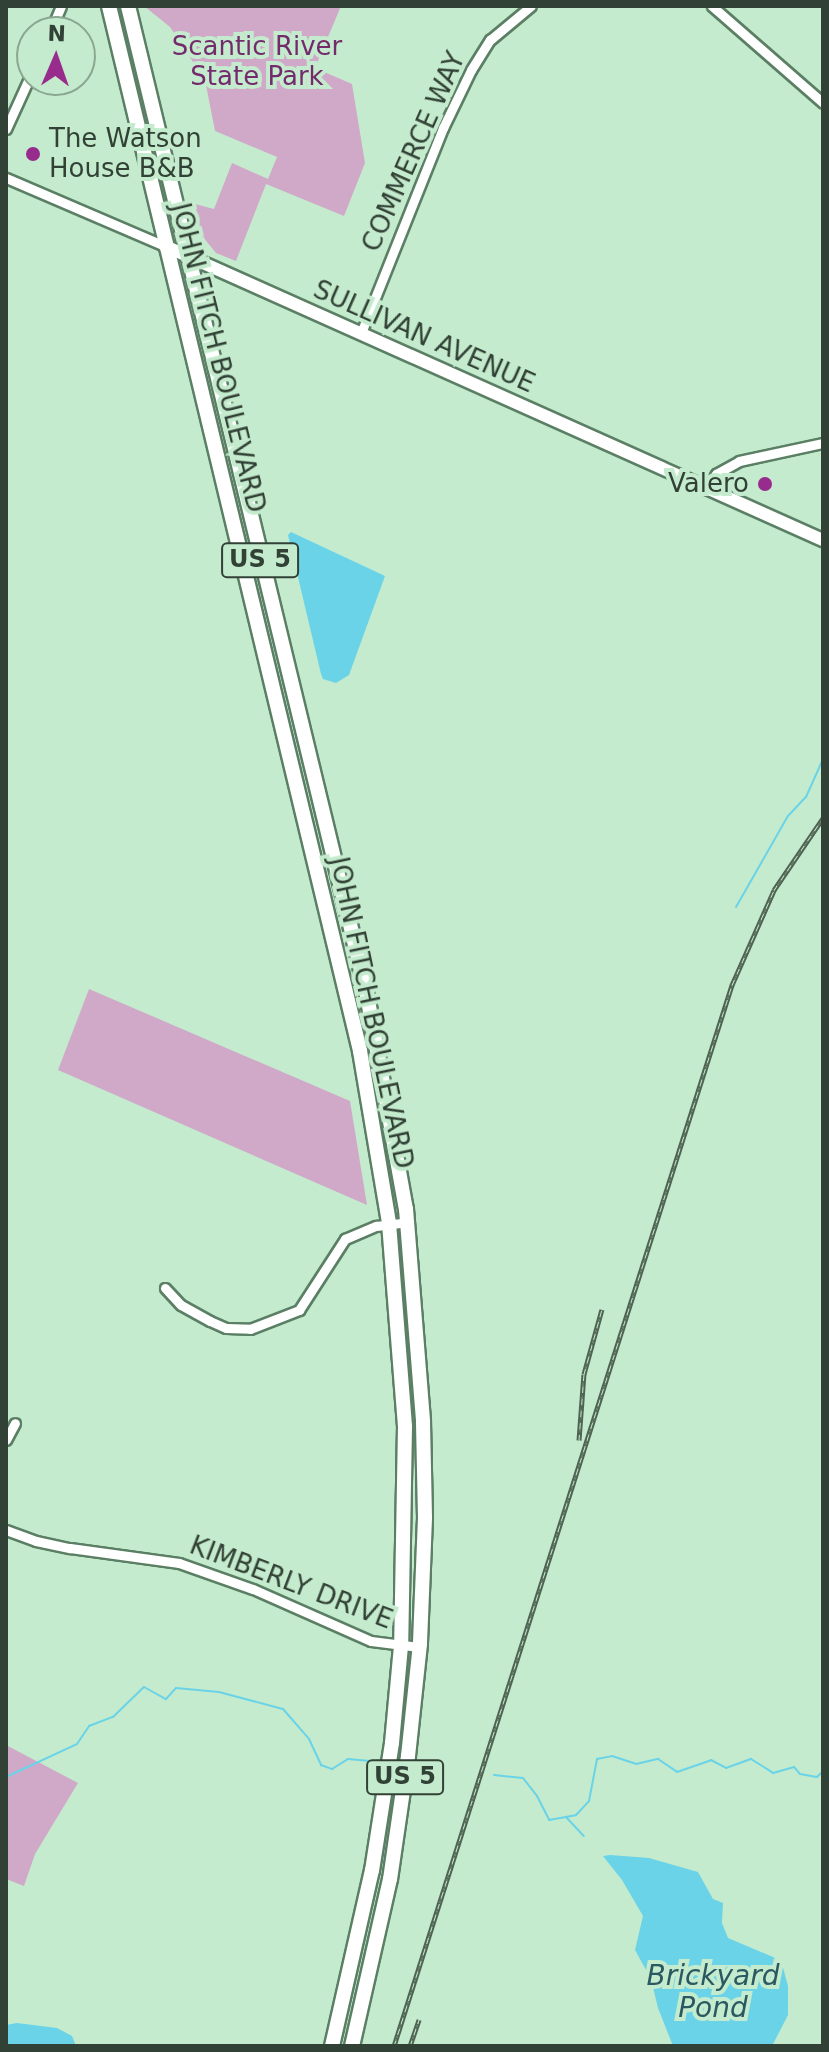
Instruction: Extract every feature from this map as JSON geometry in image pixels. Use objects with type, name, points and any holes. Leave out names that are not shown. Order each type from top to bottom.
[{"type":"highway","name":"JOHN FITCH BOULEVARD","points":[[109,6],[360,1051],[389,1223],[405,1419],[406,1535],[401,1646],[390,1756],[365,1901],[332,2046]]},
{"type":"highway","name":"JOHN FITCH BOULEVARD","points":[[128,6],[367,995],[408,1222],[423,1418],[424,1535],[419,1647],[408,1756],[385,1906],[352,2046]]},
{"type":"highway","points":[[317,870],[335,866]]},
{"type":"highway","points":[[405,1419],[423,1418]]},
{"type":"highway","points":[[406,1535],[424,1535]]},
{"type":"highway","points":[[365,1901],[385,1906]]},
{"type":"main road","name":"SULLIVAN AVENUE","points":[[165,246],[823,540]]},
{"type":"street","name":"COMMERCE WAY","points":[[361,333],[443,128],[469,75],[490,40],[531,6]]},
{"type":"street","points":[[712,6],[823,103]]},
{"type":"street","points":[[6,129],[8,117],[19,96]]},
{"type":"street","name":"SULLIVAN AVENUE","points":[[6,178],[165,246]]},
{"type":"street","points":[[707,488],[726,466],[823,443]]},
{"type":"street","points":[[165,1288],[181,1305],[210,1321],[226,1328],[250,1329],[299,1310],[345,1239],[389,1223],[408,1222]]},
{"type":"street","points":[[6,1440],[15,1423]]},
{"type":"street","name":"KIMBERLY DRIVE","points":[[6,1530],[36,1541],[70,1548],[179,1563],[253,1589],[367,1639],[419,1647]]},
{"type":"green space","name":"Scantic River State Park","points":[[144,6],[341,6],[315,68],[352,84],[365,163],[344,216],[266,184],[236,261],[216,253],[202,236],[195,204],[214,209],[232,163],[268,179],[277,157],[215,131],[205,80],[170,27]]},
{"type":"green space","points":[[89,989],[350,1101],[367,1205],[58,1070]]},
{"type":"green space","points":[[6,1745],[78,1783],[35,1854],[24,1886],[6,1879]]},
{"type":"water","points":[[291,532],[385,576],[349,675],[336,683],[323,679],[321,674],[288,535]]},
{"type":"water","name":"Brickyard Pond","points":[[603,1856],[649,1858],[698,1872],[713,1899],[723,1903],[722,1923],[728,1938],[773,1957],[782,1964],[788,1986],[788,2015],[772,2046],[673,2046],[651,1979],[635,1950],[643,1916],[622,1880]]},
{"type":"water","points":[[17,2023],[57,2028],[72,2036],[76,2046],[6,2046],[6,2025]]},
{"type":"waterway","points":[[736,907],[788,816],[806,797],[823,759]]},
{"type":"waterway","points":[[6,1777],[77,1744],[89,1726],[113,1717],[144,1687],[166,1699],[176,1688],[219,1692],[283,1709],[309,1739],[321,1765],[332,1769],[348,1759],[370,1761]]},
{"type":"waterway","points":[[494,1775],[523,1778],[537,1796],[549,1820],[576,1815],[589,1801],[597,1759],[612,1756],[636,1764],[658,1759],[677,1772],[711,1760],[726,1768],[751,1759],[773,1773],[794,1767],[800,1774],[817,1777],[823,1771]]},
{"type":"waterway","points":[[566,1817],[584,1836]]},
{"type":"railway","points":[[394,2046],[732,985],[774,890],[823,818]]},
{"type":"railway","points":[[579,1440],[584,1374],[602,1309]]},
{"type":"railway","points":[[410,2046],[419,2020]]},
{"type":"place","name":"The Watson House B&B","points":[[33,154]]},
{"type":"place","name":"Valero","points":[[765,484]]}]
